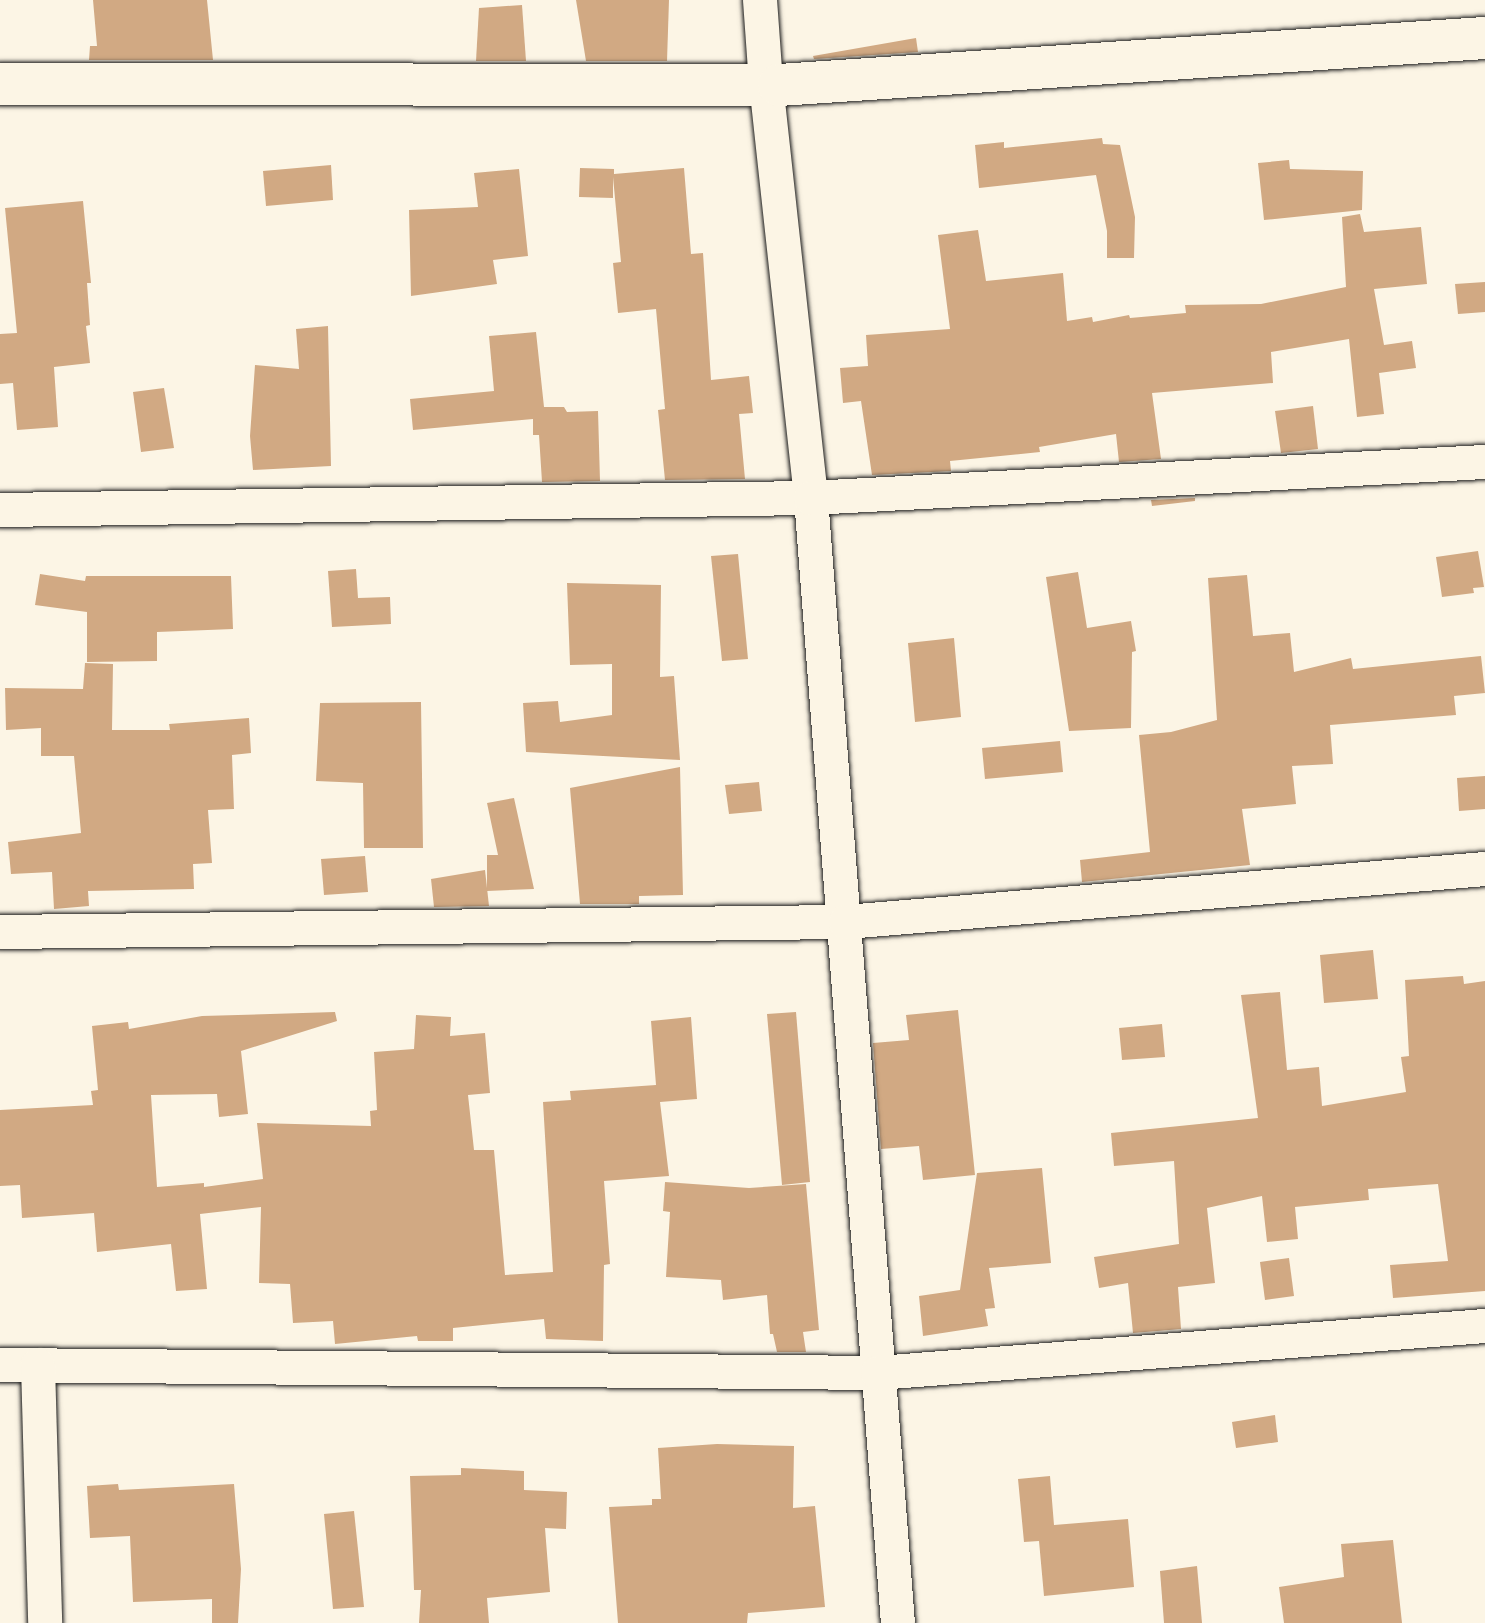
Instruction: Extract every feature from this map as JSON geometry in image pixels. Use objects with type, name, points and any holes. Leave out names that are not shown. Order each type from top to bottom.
[{"type":"street","points":[[760,0],[766,83],[811,498],[898,1623]]},
{"type":"street","points":[[0,84],[766,83],[1485,38]]},
{"type":"street","points":[[0,510],[811,498],[1485,462]]},
{"type":"street","points":[[0,932],[846,922],[1485,869]]},
{"type":"street","points":[[0,1365],[878,1373],[1485,1326]]},
{"type":"street","points":[[38,1365],[45,1623]]},
{"type":"building","points":[[93,0],[207,0],[213,60],[89,60],[90,46],[97,46]]},
{"type":"building","points":[[576,0],[669,0],[667,61],[586,61]]},
{"type":"building","points":[[522,5],[526,61],[476,61],[479,8]]},
{"type":"building","points":[[916,38],[918,52],[814,59],[813,56]]},
{"type":"building","points":[[1102,138],[1103,144],[1120,145],[1135,217],[1134,258],[1107,258],[1107,231],[1096,175],[979,188],[975,145],[1004,142],[1004,148]]},
{"type":"building","points":[[1289,160],[1290,169],[1363,171],[1362,210],[1264,220],[1258,163]]},
{"type":"building","points":[[331,165],[333,200],[266,206],[263,171]]},
{"type":"building","points":[[580,168],[614,169],[614,174],[684,168],[691,254],[703,253],[711,380],[749,376],[753,413],[739,414],[745,479],[665,480],[658,410],[665,409],[656,309],[618,313],[613,263],[621,262],[613,177],[613,198],[579,197]]},
{"type":"building","points":[[519,169],[528,256],[493,260],[497,284],[411,296],[409,210],[478,207],[474,173]]},
{"type":"building","points":[[83,201],[91,283],[87,283],[90,325],[86,326],[90,363],[54,367],[58,427],[17,430],[13,383],[0,384],[0,334],[17,333],[5,208]]},
{"type":"building","points":[[1360,214],[1364,232],[1421,227],[1427,284],[1374,289],[1384,345],[1412,341],[1416,368],[1379,373],[1384,414],[1357,417],[1349,339],[1271,352],[1273,383],[1152,393],[1161,459],[1119,462],[1116,434],[1039,447],[1040,452],[950,461],[951,471],[872,475],[861,401],[843,403],[840,368],[868,366],[866,335],[950,329],[938,235],[978,230],[986,281],[1063,273],[1067,321],[1092,317],[1093,322],[1129,315],[1130,318],[1186,313],[1185,305],[1261,304],[1346,287],[1342,217]]},
{"type":"building","points":[[1485,282],[1485,312],[1458,314],[1455,284]]},
{"type":"building","points":[[328,326],[331,466],[253,470],[250,436],[255,365],[299,369],[296,329]]},
{"type":"building","points":[[536,332],[544,407],[564,407],[567,412],[598,411],[600,481],[542,482],[539,435],[533,435],[533,419],[413,430],[410,399],[494,391],[489,336]]},
{"type":"building","points":[[164,388],[174,448],[141,452],[133,392]]},
{"type":"building","points":[[1313,406],[1318,449],[1281,453],[1275,411]]},
{"type":"building","points":[[1195,498],[1195,501],[1152,506],[1151,500]]},
{"type":"building","points":[[1478,551],[1484,587],[1473,588],[1474,593],[1442,597],[1436,557]]},
{"type":"building","points":[[738,554],[748,659],[722,661],[711,556]]},
{"type":"building","points":[[356,569],[358,598],[390,597],[391,624],[332,627],[328,571]]},
{"type":"building","points":[[1078,572],[1087,628],[1131,621],[1136,651],[1132,652],[1131,728],[1069,731],[1046,577]]},
{"type":"building","points":[[40,574],[85,581],[86,576],[231,576],[233,629],[157,632],[157,661],[87,662],[87,612],[35,605]]},
{"type":"building","points":[[1247,575],[1253,636],[1290,633],[1294,672],[1351,658],[1353,669],[1481,656],[1485,693],[1454,696],[1456,715],[1330,725],[1333,764],[1292,766],[1296,804],[1242,809],[1250,865],[1082,882],[1080,860],[1150,852],[1139,735],[1171,732],[1217,720],[1208,578]]},
{"type":"building","points":[[567,583],[661,585],[660,677],[674,676],[680,760],[526,752],[523,703],[558,701],[560,722],[612,715],[612,664],[570,665]]},
{"type":"building","points":[[954,638],[961,717],[915,722],[908,643]]},
{"type":"building","points":[[85,663],[113,664],[112,730],[170,730],[169,724],[249,718],[251,753],[232,755],[234,809],[208,810],[212,863],[193,864],[194,889],[88,891],[89,906],[54,909],[52,872],[11,874],[8,842],[81,833],[74,756],[41,756],[41,728],[6,730],[5,688],[83,689]]},
{"type":"building","points":[[421,702],[423,848],[364,848],[363,783],[316,781],[320,703]]},
{"type":"building","points":[[1060,741],[1063,772],[985,779],[982,748]]},
{"type":"building","points":[[680,767],[683,895],[639,896],[639,904],[580,904],[570,788]]},
{"type":"building","points":[[1485,776],[1485,809],[1459,811],[1457,778]]},
{"type":"building","points":[[759,782],[762,811],[729,814],[725,785]]},
{"type":"building","points":[[514,798],[534,889],[487,891],[487,855],[498,855],[487,803]]},
{"type":"building","points":[[365,856],[368,892],[324,895],[321,859]]},
{"type":"building","points":[[485,870],[489,906],[434,907],[431,879]]},
{"type":"building","points":[[1373,950],[1378,999],[1324,1003],[1320,955]]},
{"type":"building","points":[[1463,976],[1464,984],[1485,981],[1485,1291],[1393,1298],[1390,1265],[1448,1261],[1438,1184],[1368,1189],[1369,1200],[1295,1207],[1298,1239],[1267,1242],[1262,1196],[1207,1208],[1215,1283],[1178,1287],[1181,1329],[1133,1333],[1128,1283],[1099,1288],[1094,1257],[1179,1244],[1174,1161],[1114,1166],[1111,1133],[1258,1118],[1241,995],[1280,992],[1287,1070],[1319,1067],[1322,1106],[1406,1092],[1401,1057],[1409,1056],[1405,980]]},
{"type":"building","points":[[958,1010],[975,1175],[923,1180],[919,1146],[881,1149],[873,1043],[909,1040],[906,1015]]},
{"type":"building","points":[[335,1012],[337,1021],[241,1051],[248,1114],[219,1117],[217,1094],[151,1095],[157,1187],[204,1183],[204,1187],[263,1179],[257,1123],[371,1126],[370,1111],[377,1110],[374,1052],[414,1049],[416,1015],[451,1017],[450,1036],[485,1033],[490,1093],[468,1095],[474,1150],[494,1150],[505,1275],[553,1272],[543,1102],[571,1100],[570,1091],[656,1085],[651,1021],[691,1017],[697,1099],[660,1102],[669,1176],[604,1181],[610,1264],[604,1265],[603,1341],[546,1339],[544,1319],[453,1328],[453,1341],[418,1341],[417,1336],[335,1344],[333,1321],[293,1323],[290,1284],[259,1283],[261,1207],[200,1214],[207,1289],[176,1291],[171,1244],[97,1252],[94,1213],[22,1218],[20,1185],[0,1186],[0,1110],[93,1105],[91,1091],[98,1090],[92,1026],[128,1022],[129,1029],[202,1016]]},
{"type":"building","points":[[796,1012],[810,1182],[782,1185],[767,1014]]},
{"type":"building","points":[[1162,1024],[1165,1057],[1122,1060],[1119,1028]]},
{"type":"building","points":[[1042,1168],[1051,1263],[989,1268],[995,1308],[985,1309],[988,1326],[923,1336],[919,1296],[960,1290],[977,1173]]},
{"type":"building","points":[[665,1182],[749,1188],[806,1184],[819,1330],[803,1332],[806,1352],[777,1352],[773,1334],[770,1334],[767,1295],[723,1300],[721,1280],[666,1277],[670,1212],[663,1211]]},
{"type":"building","points":[[1289,1258],[1294,1296],[1265,1300],[1260,1262]]},
{"type":"building","points":[[1275,1415],[1278,1442],[1236,1448],[1232,1422]]},
{"type":"building","points":[[717,1444],[794,1446],[793,1508],[815,1506],[825,1607],[748,1613],[747,1623],[618,1623],[609,1507],[652,1505],[652,1499],[661,1499],[658,1448]]},
{"type":"building","points":[[461,1468],[524,1471],[524,1490],[567,1492],[566,1529],[545,1528],[550,1592],[487,1598],[489,1623],[419,1623],[421,1590],[414,1590],[410,1476],[461,1475]]},
{"type":"building","points":[[1050,1476],[1054,1525],[1128,1519],[1134,1587],[1044,1596],[1039,1541],[1024,1542],[1018,1479]]},
{"type":"building","points":[[118,1484],[119,1490],[234,1484],[241,1569],[238,1623],[212,1623],[212,1599],[133,1602],[130,1536],[90,1538],[87,1486]]},
{"type":"building","points":[[354,1511],[364,1607],[333,1609],[324,1514]]},
{"type":"building","points":[[1393,1540],[1402,1623],[1284,1623],[1279,1587],[1344,1577],[1341,1544]]},
{"type":"building","points":[[1197,1566],[1202,1623],[1164,1623],[1160,1571]]}]
